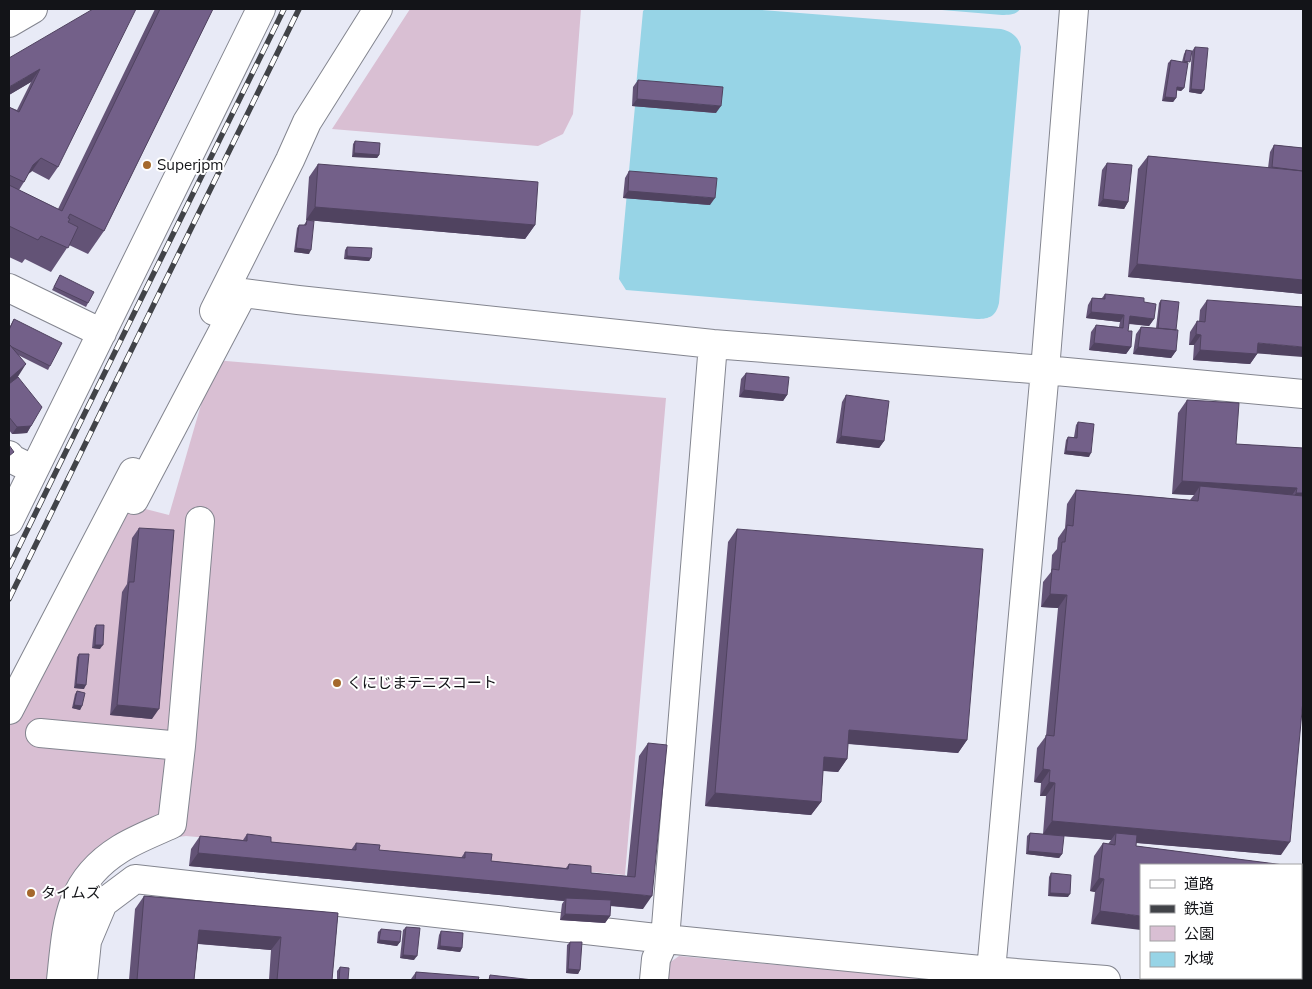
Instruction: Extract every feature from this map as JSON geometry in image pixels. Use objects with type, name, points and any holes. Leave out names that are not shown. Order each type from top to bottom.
[{"type":"street","points":[[9,23],[32,9]]},
{"type":"street","points":[[9,521],[261,9]]},
{"type":"street","points":[[9,710],[118,502],[290,160],[306,122],[378,9]]},
{"type":"street","points":[[991,970],[1045,370],[1074,9]]},
{"type":"street","points":[[9,288],[102,333]]},
{"type":"street","points":[[134,500],[243,293],[713,344],[1045,370],[1303,394]]},
{"type":"street","points":[[654,980],[656,959],[665,938],[713,344]]},
{"type":"street","points":[[9,455],[12,459],[34,470]]},
{"type":"street","points":[[62,980],[69,917],[77,896],[89,875],[119,849],[172,824],[181,746],[200,521]]},
{"type":"street","points":[[40,733],[181,746]]},
{"type":"street","points":[[83,980],[87,941],[103,903],[134,880],[665,938],[1106,980]]},
{"type":"green space","points":[[410,9],[581,9],[573,114],[563,134],[538,146],[332,129]]},
{"type":"green space","name":"くにじまテニスコート","points":[[214,360],[666,398],[625,875],[186,836],[178,837],[122,861],[94,888],[73,980],[9,980],[9,727],[126,504],[169,515]]},
{"type":"green space","points":[[679,956],[945,980],[667,980],[669,963]]},
{"type":"water","points":[[645,9],[751,9],[1001,29],[1014,35],[1021,47],[999,303],[994,314],[986,318],[977,319],[626,290],[619,279],[635,106],[716,113],[636,87],[643,11]]},
{"type":"water","points":[[930,9],[1020,9],[1014,14],[1002,15]]},
{"type":"building","points":[[93,9],[136,9],[58,167],[41,158],[33,165],[24,182],[9,175],[9,107],[19,112],[40,69],[9,87],[9,58]]},
{"type":"building","points":[[160,9],[213,9],[104,231],[70,214],[68,222],[78,227],[68,248],[41,236],[38,240],[9,226],[9,185],[62,211]]},
{"type":"building","points":[[1195,47],[1208,48],[1204,90],[1191,89]]},
{"type":"building","points":[[1186,50],[1192,51],[1190,62],[1184,61]]},
{"type":"building","points":[[1171,60],[1188,63],[1184,88],[1177,87],[1176,98],[1165,97]]},
{"type":"building","points":[[638,80],[723,87],[721,106],[637,99]]},
{"type":"building","points":[[355,141],[380,143],[379,155],[354,153]]},
{"type":"building","points":[[1274,145],[1303,148],[1303,171],[1272,167]]},
{"type":"building","points":[[1148,156],[1303,171],[1303,280],[1137,264]]},
{"type":"building","points":[[1107,163],[1132,165],[1128,202],[1103,199]]},
{"type":"building","points":[[318,164],[538,182],[535,225],[315,207]]},
{"type":"building","points":[[629,171],[717,178],[715,198],[628,191]]},
{"type":"building","points":[[307,220],[314,221],[311,250],[296,248],[299,225],[306,225]]},
{"type":"building","points":[[347,247],[372,248],[371,258],[347,256]]},
{"type":"building","points":[[60,275],[94,292],[88,303],[54,287]]},
{"type":"building","points":[[1105,294],[1144,298],[1144,302],[1156,304],[1154,319],[1130,316],[1128,331],[1132,331],[1131,347],[1094,343],[1096,325],[1123,328],[1124,315],[1091,312],[1092,298],[1105,299]]},
{"type":"building","points":[[1161,300],[1179,302],[1176,330],[1158,328]]},
{"type":"building","points":[[1207,300],[1303,307],[1303,347],[1258,343],[1257,354],[1200,350],[1201,335],[1196,334],[1197,321],[1205,322]]},
{"type":"building","points":[[14,319],[62,343],[50,366],[9,344],[9,330]]},
{"type":"building","points":[[1141,327],[1178,330],[1176,351],[1138,347]]},
{"type":"building","points":[[9,344],[26,364],[9,379]]},
{"type":"building","points":[[746,373],[789,377],[787,395],[744,390]]},
{"type":"building","points":[[18,377],[42,407],[31,426],[17,427],[9,417],[9,384]]},
{"type":"building","points":[[846,395],[889,401],[884,441],[841,436]]},
{"type":"building","points":[[1187,400],[1239,403],[1236,444],[1303,448],[1303,493],[1296,493],[1297,488],[1182,481]]},
{"type":"building","points":[[1078,422],[1094,424],[1091,453],[1066,451],[1068,437],[1077,438]]},
{"type":"building","points":[[9,445],[14,452],[9,456]]},
{"type":"building","points":[[1200,486],[1303,496],[1303,700],[1290,842],[1052,821],[1055,783],[1049,782],[1050,770],[1043,769],[1046,735],[1054,736],[1067,595],[1050,594],[1052,569],[1059,570],[1062,542],[1065,542],[1067,525],[1073,526],[1076,490],[1198,501]]},
{"type":"building","points":[[139,528],[174,530],[159,709],[117,705],[129,582],[134,582]]},
{"type":"building","points":[[737,529],[983,549],[967,740],[849,730],[847,759],[824,757],[821,802],[715,793]]},
{"type":"building","points":[[96,625],[104,625],[103,645],[95,645]]},
{"type":"building","points":[[79,654],[89,654],[86,685],[76,684]]},
{"type":"building","points":[[77,691],[85,693],[82,706],[74,705]]},
{"type":"building","points":[[648,743],[667,745],[652,896],[198,853],[200,836],[247,841],[247,834],[271,837],[271,842],[356,850],[356,843],[380,845],[379,850],[465,858],[465,852],[492,854],[491,861],[568,869],[569,864],[591,866],[591,873],[635,877]]},
{"type":"building","points":[[1030,833],[1064,836],[1062,854],[1028,851]]},
{"type":"building","points":[[1116,833],[1137,835],[1136,846],[1276,864],[1140,864],[1140,916],[1100,911],[1104,879],[1099,878],[1103,843],[1115,845]]},
{"type":"building","points":[[1051,873],[1071,875],[1070,894],[1050,893]]},
{"type":"building","points":[[144,896],[338,913],[332,980],[277,980],[281,937],[199,930],[194,980],[137,980]]},
{"type":"building","points":[[566,898],[611,900],[610,916],[565,914]]},
{"type":"building","points":[[406,927],[420,928],[417,956],[403,955]]},
{"type":"building","points":[[381,929],[401,931],[400,942],[379,940]]},
{"type":"building","points":[[441,931],[463,933],[462,948],[440,946]]},
{"type":"building","points":[[570,942],[582,942],[580,970],[568,969]]},
{"type":"building","points":[[340,967],[349,968],[348,980],[339,980]]},
{"type":"building","points":[[416,972],[479,977],[478,980],[415,980]]},
{"type":"building","points":[[490,975],[533,980],[489,980]]},
{"type":"railway","points":[[9,567],[284,9]]},
{"type":"railway","points":[[9,599],[299,9]]},
{"type":"place","name":"Superjpm","points":[[147,165]]},
{"type":"place","name":"くにじまテニスコート","points":[[337,683]]},
{"type":"place","name":"タイムズ","points":[[31,893]]}]
